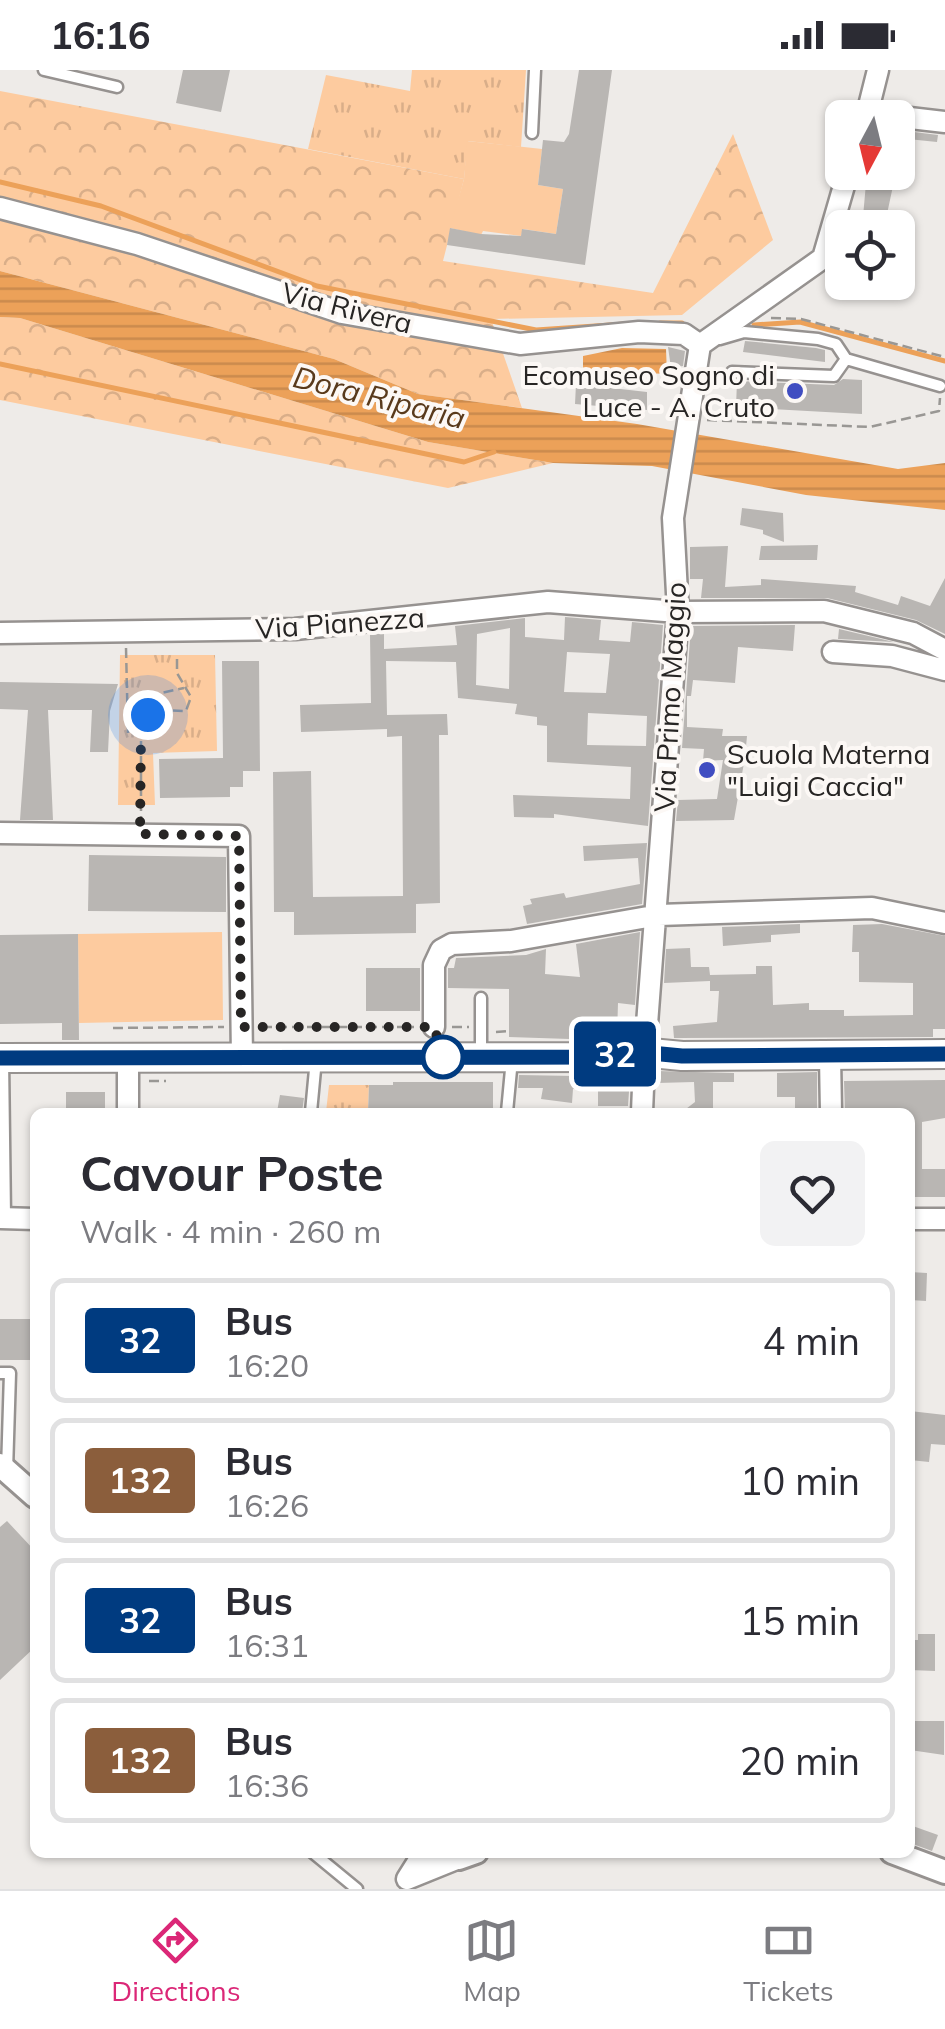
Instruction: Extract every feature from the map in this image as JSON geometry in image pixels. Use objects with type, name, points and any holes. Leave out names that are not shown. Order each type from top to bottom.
[{"type":"main road","points":[[2,1058],[945,1054]]},
{"type":"street","points":[[870,100],[878,70]]},
{"type":"street","points":[[915,120],[945,122]]},
{"type":"street","points":[[698,352],[823,258],[843,190]]},
{"type":"street","name":"Via Rivera","points":[[0,208],[137,244],[342,312],[520,344],[639,332],[684,334],[698,352]]},
{"type":"street","name":"Via Primo Maggio","points":[[642,1108],[678,612],[673,518],[698,352]]},
{"type":"street","name":"Via Pianezza","points":[[0,633],[295,630],[438,616],[524,602],[678,612],[824,610],[912,633],[945,650]]},
{"type":"street","points":[[834,652],[892,656],[945,670]]},
{"type":"street","points":[[0,833],[239,836],[242,1058]]},
{"type":"street","points":[[434,1027],[434,964],[441,950],[452,944],[511,941],[658,915],[872,908],[945,923]]},
{"type":"street","points":[[830,1056],[831,1108]]},
{"type":"street","points":[[128,1058],[128,1108]]},
{"type":"street","points":[[2,1218],[30,1219]]},
{"type":"street","points":[[915,1218],[945,1218]]},
{"type":"street","points":[[4,1468],[30,1491]]},
{"type":"street","points":[[403,1884],[420,1858]]},
{"type":"street","points":[[403,1884],[452,1858]]},
{"type":"street","points":[[908,1858],[945,1872]]},
{"type":"lane","points":[[44,70],[116,86]]},
{"type":"lane","points":[[532,133],[535,70]]},
{"type":"lane","points":[[698,352],[744,332],[818,338],[836,344],[846,359],[940,386]]},
{"type":"lane","points":[[732,372],[834,376],[846,359]]},
{"type":"lane","points":[[480,998],[481,1057]]},
{"type":"lane","points":[[507,1108],[512,1057]]},
{"type":"lane","points":[[2,1058],[2,1218]]},
{"type":"lane","points":[[311,1108],[316,1058]]},
{"type":"lane","points":[[0,1373],[10,1373],[4,1468]]},
{"type":"lane","points":[[319,1858],[357,1889]]},
{"type":"path","points":[[700,420],[870,426],[938,411],[940,386]]},
{"type":"path","points":[[126,629],[128,733],[141,734]]},
{"type":"path","points":[[148,715],[158,710],[186,711],[191,697],[177,673],[176,655]]},
{"type":"path","points":[[140,834],[141,734],[150,702],[160,694],[186,688]]},
{"type":"path","points":[[113,1028],[434,1027]]},
{"type":"green space","points":[[412,70],[526,70],[521,147],[468,141],[464,179],[308,149],[326,75],[410,91]]},
{"type":"green space","points":[[0,91],[464,179],[443,261],[653,293],[733,134],[773,240],[682,315],[491,319],[522,408],[418,394],[334,359],[0,271]]},
{"type":"green space","points":[[467,141],[542,149],[538,185],[563,189],[556,234],[523,229],[521,236],[483,231],[481,235],[450,228],[464,179]]},
{"type":"green space","points":[[0,317],[20,318],[428,442],[553,463],[448,488],[0,400]]},
{"type":"green space","points":[[120,655],[215,655],[217,751],[153,753],[155,805],[118,805]]},
{"type":"green space","points":[[222,932],[223,1020],[79,1023],[78,934]]},
{"type":"green space","points":[[329,1085],[369,1085],[368,1108],[326,1108]]},
{"type":"water","name":"Dora Riparia","points":[[0,271],[334,359],[418,394],[637,424],[898,469],[945,463],[945,510],[806,495],[652,466],[553,463],[428,442],[20,318],[0,317]]},
{"type":"water","points":[[622,348],[666,349],[667,374],[583,370],[583,356]]},
{"type":"building","points":[[183,70],[230,70],[221,112],[176,103]]},
{"type":"building","points":[[579,70],[612,70],[585,265],[447,245],[450,228],[481,234],[521,236],[522,229],[556,234],[563,189],[538,185],[543,140],[564,142],[569,134]]},
{"type":"building","points":[[915,132],[938,135],[937,142],[915,140]]},
{"type":"building","points":[[865,190],[892,190],[888,210],[864,210]]},
{"type":"building","points":[[745,341],[825,350],[825,362],[743,352]]},
{"type":"building","points":[[668,347],[685,351],[683,366],[671,368]]},
{"type":"building","points":[[843,379],[862,380],[862,414],[736,407],[737,381],[834,385]]},
{"type":"building","points":[[576,384],[647,392],[647,410],[575,404]]},
{"type":"building","points":[[742,508],[783,513],[784,542],[763,534],[763,530],[740,525]]},
{"type":"building","points":[[818,545],[817,560],[759,560],[761,546]]},
{"type":"building","points":[[728,546],[725,587],[761,585],[761,579],[856,586],[855,592],[898,605],[901,596],[930,606],[945,578],[945,634],[916,620],[827,598],[701,598],[703,579],[690,579],[690,547]]},
{"type":"building","points":[[565,617],[601,620],[599,640],[630,642],[632,622],[663,625],[648,826],[554,814],[554,818],[514,817],[513,795],[630,799],[631,767],[547,762],[547,726],[537,725],[537,717],[515,714],[517,704],[458,698],[456,662],[386,661],[387,715],[447,714],[448,735],[439,735],[440,903],[416,904],[416,933],[294,935],[294,912],[274,912],[273,772],[311,771],[313,897],[403,896],[402,736],[387,737],[387,729],[301,732],[300,705],[371,703],[370,635],[384,633],[384,649],[457,645],[455,626],[525,618],[525,637],[564,640]],"holes":[[[510,628],[509,689],[476,685],[477,634]],[[567,652],[610,654],[606,693],[564,692]],[[588,713],[647,716],[646,746],[587,745]]]},
{"type":"building","points":[[795,625],[793,651],[738,647],[735,683],[693,680],[691,696],[687,696],[687,727],[723,729],[722,736],[747,736],[745,757],[734,820],[676,821],[678,800],[717,799],[723,760],[703,761],[704,749],[682,748],[691,626]]},
{"type":"building","points":[[839,629],[894,642],[838,639]]},
{"type":"building","points":[[222,661],[259,661],[260,771],[243,771],[243,787],[230,787],[230,797],[160,798],[159,759],[223,758]]},
{"type":"building","points":[[0,682],[118,684],[110,711],[108,752],[90,752],[92,710],[48,710],[53,820],[20,820],[28,710],[0,709]]},
{"type":"building","points":[[647,843],[642,904],[527,924],[523,906],[532,904],[530,899],[564,893],[566,898],[640,884],[638,858],[584,861],[583,846]]},
{"type":"building","points":[[89,855],[226,857],[226,912],[88,911]]},
{"type":"building","points":[[800,924],[800,933],[771,935],[771,942],[723,946],[722,927]]},
{"type":"building","points":[[882,924],[945,936],[945,1029],[933,1029],[933,1037],[674,1038],[673,1026],[717,1022],[719,991],[710,991],[710,981],[664,983],[666,949],[690,948],[691,967],[709,967],[710,975],[756,974],[756,966],[772,966],[773,1005],[809,1003],[809,1010],[844,1010],[844,1016],[913,1015],[913,983],[859,982],[859,952],[852,952],[853,925]]},
{"type":"building","points":[[640,932],[635,1005],[618,1003],[617,1036],[600,1040],[509,1037],[509,989],[448,988],[448,968],[454,968],[456,958],[526,955],[546,949],[545,974],[580,977],[576,944]]},
{"type":"building","points":[[78,934],[79,1040],[62,1040],[62,1023],[0,1024],[0,935]]},
{"type":"building","points":[[366,968],[420,968],[420,1011],[366,1011]]},
{"type":"building","points":[[657,1071],[734,1073],[734,1082],[713,1082],[713,1108],[687,1108],[695,1102],[694,1082],[657,1083]]},
{"type":"building","points":[[817,1072],[817,1108],[795,1108],[795,1097],[777,1097],[777,1073]]},
{"type":"building","points":[[519,1075],[630,1077],[628,1106],[598,1106],[598,1089],[573,1089],[572,1103],[541,1099],[543,1088],[518,1088]]},
{"type":"building","points":[[945,1080],[945,1118],[922,1122],[922,1169],[945,1169],[945,1197],[915,1197],[915,1108],[845,1108],[844,1081]]},
{"type":"building","points":[[493,1082],[493,1108],[368,1108],[369,1085]]},
{"type":"building","points":[[66,1092],[105,1092],[105,1108],[66,1108]]},
{"type":"building","points":[[280,1095],[304,1098],[303,1108],[278,1108]]},
{"type":"building","points":[[915,1272],[927,1273],[926,1301],[915,1300]]},
{"type":"building","points":[[0,1319],[30,1319],[30,1360],[0,1360]]},
{"type":"building","points":[[915,1412],[945,1415],[945,1445],[931,1444],[929,1462],[915,1461]]},
{"type":"building","points":[[7,1521],[30,1546],[30,1652],[0,1680],[0,1527]]},
{"type":"building","points":[[918,1634],[935,1634],[935,1671],[915,1670]]},
{"type":"building","points":[[915,1721],[944,1721],[944,1755],[915,1751]]},
{"type":"building","points":[[915,1827],[938,1835],[932,1851],[915,1845]]},
{"type":"waterway","points":[[0,182],[101,206],[317,286],[536,330],[625,324]]},
{"type":"waterway","points":[[754,325],[800,322],[945,361]]},
{"type":"waterway","points":[[660,323],[682,323]]},
{"type":"waterway","points":[[0,364],[464,462],[494,452]]},
{"type":"bus line","name":"32","points":[[0,1058],[602,1057],[630,1051],[682,1056],[945,1054]]},
{"type":"place","name":"Ecomuseo Sogno di Luce - A. Cruto","points":[[795,391]]},
{"type":"place","name":"Scuola Materna \"Luigi Caccia\"","points":[[707,770]]},
{"type":"route","points":[[148,715],[141,734],[140,834],[239,836],[241,1027],[434,1027],[443,1057]]}]
